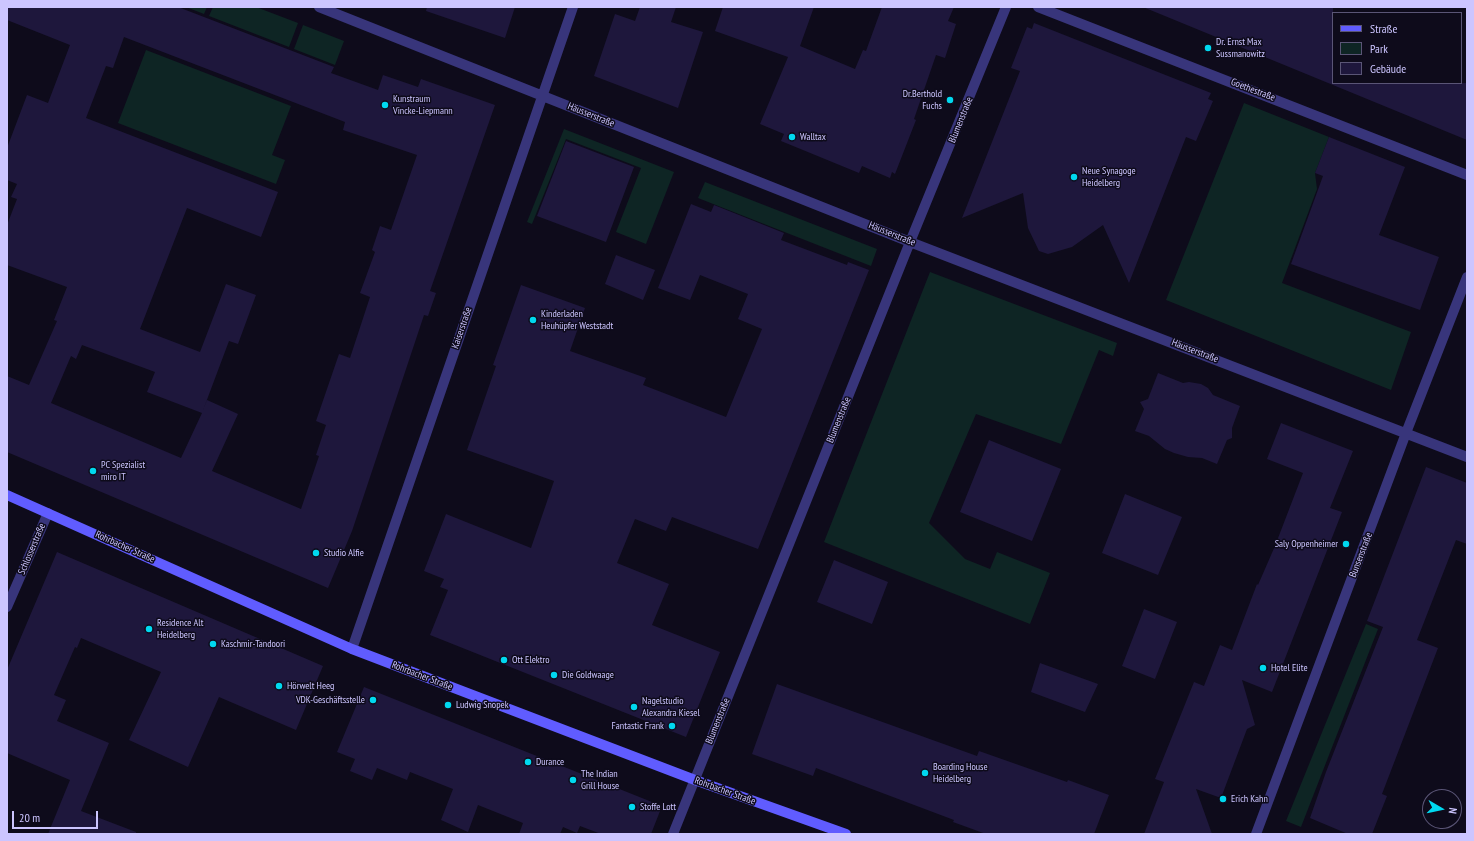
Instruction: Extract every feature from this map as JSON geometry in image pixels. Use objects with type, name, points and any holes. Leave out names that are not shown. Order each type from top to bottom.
[{"type":"main road","name":"Rohrbacher Straße","points":[[7,495],[352,648],[695,780],[846,834]]},
{"type":"street","name":"Häusserstraße","points":[[319,7],[910,242],[1467,457]]},
{"type":"street","name":"Kaiserstraße","points":[[352,648],[573,7]]},
{"type":"street","name":"Blumenstraße","points":[[673,834],[910,242],[1006,7]]},
{"type":"street","name":"Goethestraße","points":[[1038,7],[1467,175]]},
{"type":"street","name":"Bunsenstraße","points":[[1256,834],[1406,433],[1467,277]]},
{"type":"street","name":"Schlosserstraße","points":[[7,607],[48,513]]},
{"type":"green space","points":[[186,7],[207,7],[204,14]]},
{"type":"green space","points":[[213,7],[256,7],[298,23],[289,47],[209,16]]},
{"type":"green space","points":[[303,25],[344,41],[335,65],[294,49]]},
{"type":"green space","points":[[146,50],[291,106],[272,155],[285,160],[276,184],[118,123]]},
{"type":"green space","points":[[1244,103],[1329,137],[1315,173],[1317,189],[1282,283],[1411,332],[1391,390],[1166,300]]},
{"type":"green space","points":[[564,129],[674,172],[646,244],[616,232],[641,168],[566,139],[532,224],[527,222]]},
{"type":"green space","points":[[705,182],[877,249],[871,266],[698,198]]},
{"type":"green space","points":[[930,272],[1117,343],[1113,356],[1099,350],[1061,444],[976,414],[929,523],[965,559],[990,569],[997,552],[1050,573],[1030,624],[824,542]]},
{"type":"green space","points":[[1366,624],[1378,629],[1301,827],[1286,821]]},
{"type":"building","points":[[7,7],[178,7],[334,67],[331,73],[378,90],[383,75],[418,87],[421,79],[495,105],[430,291],[436,293],[428,316],[424,315],[352,531],[328,588],[7,452],[7,376],[29,385],[57,321],[54,320],[67,287],[7,265],[7,225],[17,199],[11,197],[17,184],[7,180],[7,148],[27,95],[48,103],[70,45],[7,20]],"holes":[[[124,37],[345,122],[343,130],[417,155],[391,230],[380,226],[372,250],[375,252],[360,293],[370,297],[350,358],[339,354],[316,421],[326,425],[316,455],[319,456],[301,509],[212,471],[238,414],[207,400],[202,413],[229,341],[238,344],[256,295],[226,284],[200,352],[140,329],[187,208],[261,237],[278,192],[86,118],[106,66],[113,68]],[[82,345],[155,372],[147,392],[202,413],[181,458],[51,403],[71,356],[76,359]]]},
{"type":"building","points":[[427,7],[515,7],[505,38],[426,11]]},
{"type":"building","points":[[640,7],[676,7],[671,22],[703,32],[678,108],[594,76],[615,14],[635,21]]},
{"type":"building","points":[[723,7],[814,7],[800,46],[855,69],[863,50],[866,51],[882,7],[954,7],[948,21],[956,24],[945,58],[936,55],[914,119],[916,120],[895,174],[892,172],[890,178],[862,166],[859,173],[781,141],[784,134],[760,124],[788,57],[715,31]]},
{"type":"building","points":[[1143,7],[1333,7],[1332,84],[1467,83],[1467,140]]},
{"type":"building","points":[[1034,23],[1211,93],[1208,99],[1213,101],[1196,141],[1186,137],[1129,283],[1103,225],[1072,247],[1048,254],[1039,251],[1028,228],[1023,193],[962,218],[1020,71],[1011,68],[1027,27],[1032,29]]},
{"type":"building","points":[[1329,137],[1405,167],[1379,235],[1439,257],[1420,310],[1291,264],[1323,176],[1315,173]]},
{"type":"building","points":[[566,141],[634,167],[606,242],[537,216]]},
{"type":"building","points":[[691,204],[711,212],[714,205],[784,233],[781,240],[847,265],[848,262],[869,270],[758,549],[672,517],[666,531],[635,519],[617,563],[669,584],[652,625],[720,652],[686,737],[430,635],[448,590],[440,587],[444,579],[424,571],[446,514],[531,548],[554,481],[467,450],[496,366],[493,365],[521,285],[585,308],[570,351],[646,378],[643,385],[726,417],[762,329],[738,319],[748,294],[700,275],[690,300],[658,288]]},
{"type":"building","points":[[616,255],[655,270],[643,300],[605,284]]},
{"type":"building","points":[[1158,373],[1183,383],[1189,382],[1201,384],[1208,388],[1213,395],[1240,406],[1232,428],[1232,438],[1227,440],[1217,464],[1202,458],[1188,457],[1174,453],[1165,449],[1149,436],[1135,431],[1144,409],[1140,402],[1148,399]]},
{"type":"building","points":[[1281,423],[1353,451],[1330,508],[1342,512],[1272,692],[1242,680],[1255,725],[1247,729],[1221,798],[1196,789],[1212,834],[1144,834],[1164,782],[1155,779],[1194,682],[1204,686],[1220,645],[1232,650],[1257,584],[1258,585],[1275,546],[1303,473],[1267,459]]},
{"type":"building","points":[[989,440],[1061,469],[1032,541],[960,512]]},
{"type":"building","points":[[1426,467],[1467,483],[1467,544],[1456,540],[1417,640],[1438,648],[1382,794],[1387,796],[1372,834],[1348,834],[1310,818],[1326,772],[1383,627],[1367,621]]},
{"type":"building","points":[[1125,494],[1182,517],[1158,575],[1102,553]]},
{"type":"building","points":[[57,552],[323,666],[296,730],[219,697],[188,767],[129,740],[161,672],[81,638],[77,648],[75,647],[54,695],[66,700],[57,721],[109,743],[81,811],[136,832],[136,834],[48,834],[70,780],[7,753],[7,670]]},
{"type":"building","points":[[834,560],[888,582],[872,624],[817,602]]},
{"type":"building","points":[[1144,609],[1177,622],[1155,679],[1122,666]]},
{"type":"building","points":[[1040,663],[1098,684],[1085,712],[1031,692]]},
{"type":"building","points":[[777,684],[977,756],[979,751],[1109,795],[1094,834],[986,834],[953,822],[954,820],[816,768],[813,776],[752,754]]},
{"type":"building","points":[[364,687],[662,806],[651,834],[601,834],[580,826],[577,833],[563,827],[560,834],[519,834],[523,823],[478,805],[468,832],[441,820],[453,789],[410,772],[407,780],[377,768],[372,780],[350,771],[355,759],[337,752]]},
{"type":"place","name":"Dr. Ernst Max Sussmanowitz","points":[[1208,48]]},
{"type":"place","name":"Dr.Berthold Fuchs","points":[[950,100]]},
{"type":"place","name":"Kunstraum Vincke-Liepmann","points":[[385,105]]},
{"type":"place","name":"Walltax","points":[[792,137]]},
{"type":"place","name":"Neue Synagoge Heidelberg","points":[[1074,177]]},
{"type":"place","name":"Kinderladen Heuhüpfer Weststadt","points":[[533,320]]},
{"type":"place","name":"PC Spezialist miro IT","points":[[93,471]]},
{"type":"place","name":"Saly Oppenheimer","points":[[1346,544]]},
{"type":"place","name":"Studio Alfie","points":[[316,553]]},
{"type":"place","name":"Residence Alt Heidelberg","points":[[149,629]]},
{"type":"place","name":"Kaschmir-Tandoori","points":[[213,644]]},
{"type":"place","name":"Ott Elektro","points":[[504,660]]},
{"type":"place","name":"Hotel Elite","points":[[1263,668]]},
{"type":"place","name":"Die Goldwaage","points":[[554,675]]},
{"type":"place","name":"Hörwelt Heeg","points":[[279,686]]},
{"type":"place","name":"VDK-Geschäftsstelle","points":[[373,700]]},
{"type":"place","name":"Ludwig Snopek","points":[[448,705]]},
{"type":"place","name":"Nagelstudio Alexandra Kiesel","points":[[634,707]]},
{"type":"place","name":"Fantastic Frank","points":[[672,726]]},
{"type":"place","name":"Durance","points":[[528,762]]},
{"type":"place","name":"Boarding House Heidelberg","points":[[925,773]]},
{"type":"place","name":"The Indian Grill House","points":[[573,780]]},
{"type":"place","name":"Erich Kahn","points":[[1223,799]]},
{"type":"place","name":"Stoffe Lott","points":[[632,807]]}]
